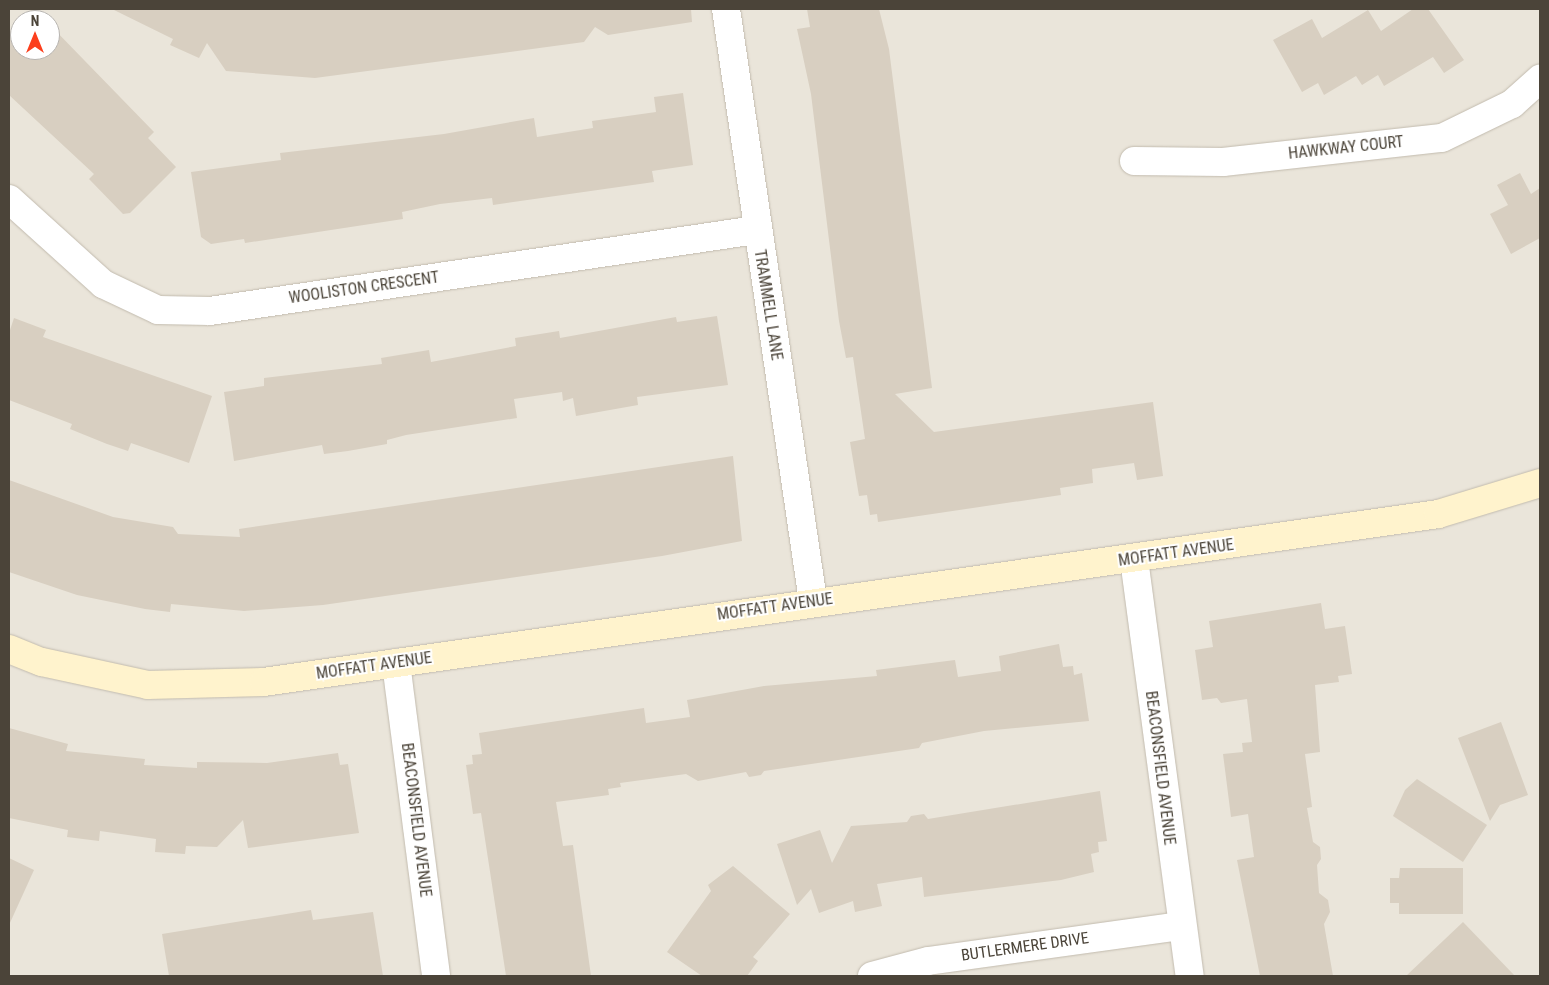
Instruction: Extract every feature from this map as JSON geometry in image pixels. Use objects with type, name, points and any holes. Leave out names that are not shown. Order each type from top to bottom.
[{"type":"street","name":"TRAMMELL LANE","points":[[726,9],[756,230],[813,601]]},
{"type":"street","name":"HAWKWAY COURT","points":[[1134,161],[1223,162],[1442,138],[1512,104],[1540,79]]},
{"type":"street","name":"WOOLISTON CRESCENT","points":[[9,199],[104,284],[158,310],[210,311],[756,230]]},
{"type":"street","name":"MOFFATT AVENUE","points":[[9,649],[42,662],[148,685],[264,682],[813,601],[1134,559],[1438,514],[1540,483]]},
{"type":"street","name":"BEACONSFIELD AVENUE","points":[[1134,559],[1180,926],[1190,976]]},
{"type":"street","name":"BEACONSFIELD AVENUE","points":[[396,663],[436,976]]},
{"type":"street","name":"BUTLERMERE DRIVE","points":[[872,976],[928,960],[1180,926]]},
{"type":"shaded area","points":[[9,9],[1540,9],[1540,976],[9,976]]},
{"type":"building","points":[[112,9],[691,9],[692,22],[608,35],[595,27],[584,42],[315,78],[226,71],[207,43],[199,58],[170,45],[173,39]]},
{"type":"building","points":[[807,9],[879,9],[889,49],[932,388],[895,394],[934,432],[1153,402],[1163,476],[1137,480],[1134,463],[1092,469],[1093,483],[1060,488],[1061,495],[878,522],[877,514],[870,515],[867,495],[859,496],[850,442],[865,439],[853,357],[846,358],[839,321],[811,94],[797,29],[810,27]]},
{"type":"building","points":[[1413,9],[1428,9],[1464,60],[1444,73],[1433,57],[1384,86],[1378,75],[1362,85],[1356,76],[1324,95],[1318,83],[1302,92],[1273,40],[1312,19],[1322,38],[1368,10],[1381,31]]},
{"type":"building","points":[[9,33],[10,60],[60,60],[60,35],[154,132],[148,138],[176,167],[130,213],[123,214],[89,179],[94,174],[9,95]]},
{"type":"building","points":[[683,93],[693,165],[652,171],[654,182],[493,205],[492,198],[440,204],[402,212],[403,219],[245,243],[244,239],[211,244],[201,237],[191,172],[281,160],[280,153],[444,134],[534,118],[537,137],[593,128],[592,121],[656,112],[654,97]]},
{"type":"building","points":[[1520,173],[1531,194],[1540,188],[1540,238],[1511,254],[1490,214],[1508,205],[1497,185]]},
{"type":"building","points":[[717,316],[728,385],[637,397],[638,405],[576,416],[573,398],[563,401],[562,392],[514,399],[517,418],[406,435],[387,440],[387,444],[348,451],[324,454],[322,445],[234,461],[224,392],[264,386],[264,378],[382,364],[381,358],[429,350],[431,362],[516,346],[515,338],[559,331],[560,338],[676,317],[677,322]]},
{"type":"building","points":[[14,318],[46,330],[43,337],[212,396],[189,463],[131,443],[128,451],[107,444],[70,429],[72,424],[9,400],[9,333]]},
{"type":"building","points":[[733,456],[742,541],[662,556],[323,605],[244,611],[171,604],[170,612],[145,609],[77,595],[9,572],[9,480],[113,517],[173,527],[178,534],[240,537],[239,529]]},
{"type":"building","points":[[1321,603],[1325,629],[1345,626],[1352,674],[1338,676],[1339,682],[1315,685],[1320,752],[1305,754],[1312,807],[1307,808],[1313,842],[1320,847],[1321,859],[1317,865],[1319,893],[1328,900],[1330,912],[1324,924],[1333,976],[1260,976],[1237,860],[1254,857],[1248,814],[1231,817],[1223,754],[1243,752],[1242,743],[1252,742],[1247,699],[1221,703],[1217,698],[1202,700],[1195,650],[1213,647],[1209,621]]},
{"type":"building","points":[[1059,644],[1063,667],[1073,666],[1074,675],[1082,673],[1089,721],[984,731],[922,743],[919,748],[764,771],[761,775],[749,777],[746,772],[698,781],[686,774],[620,783],[621,787],[608,789],[609,795],[556,802],[563,846],[573,845],[591,976],[506,976],[481,813],[473,814],[466,765],[473,764],[472,755],[482,754],[479,733],[644,708],[646,723],[690,717],[687,700],[764,686],[877,676],[876,670],[955,660],[958,677],[1001,671],[999,656]]},
{"type":"building","points":[[1501,722],[1528,795],[1500,805],[1490,821],[1458,738]]},
{"type":"building","points":[[9,728],[68,744],[66,751],[145,759],[144,765],[197,768],[197,762],[267,763],[338,753],[340,765],[348,764],[359,833],[248,848],[243,820],[217,847],[186,846],[185,854],[155,852],[156,839],[100,831],[99,841],[67,837],[68,830],[9,818]]},
{"type":"building","points":[[1417,779],[1487,825],[1463,862],[1393,816],[1405,790]]},
{"type":"building","points":[[1100,791],[1107,841],[1098,842],[1099,852],[1091,854],[1094,872],[1061,880],[924,897],[922,877],[877,884],[882,906],[855,912],[853,901],[819,913],[811,889],[797,905],[777,844],[820,830],[832,863],[851,826],[907,822],[911,816],[924,814],[928,819]]},
{"type":"building","points":[[9,858],[34,870],[9,925]]},
{"type":"building","points":[[733,866],[790,914],[753,957],[758,961],[747,976],[702,976],[667,952],[711,891],[708,885]]},
{"type":"building","points":[[1400,868],[1463,868],[1463,914],[1399,914],[1399,903],[1390,903],[1390,878],[1399,878]]},
{"type":"building","points":[[311,910],[313,920],[373,912],[383,976],[169,976],[162,934]]},
{"type":"building","points":[[1463,922],[1515,976],[1406,976]]}]
